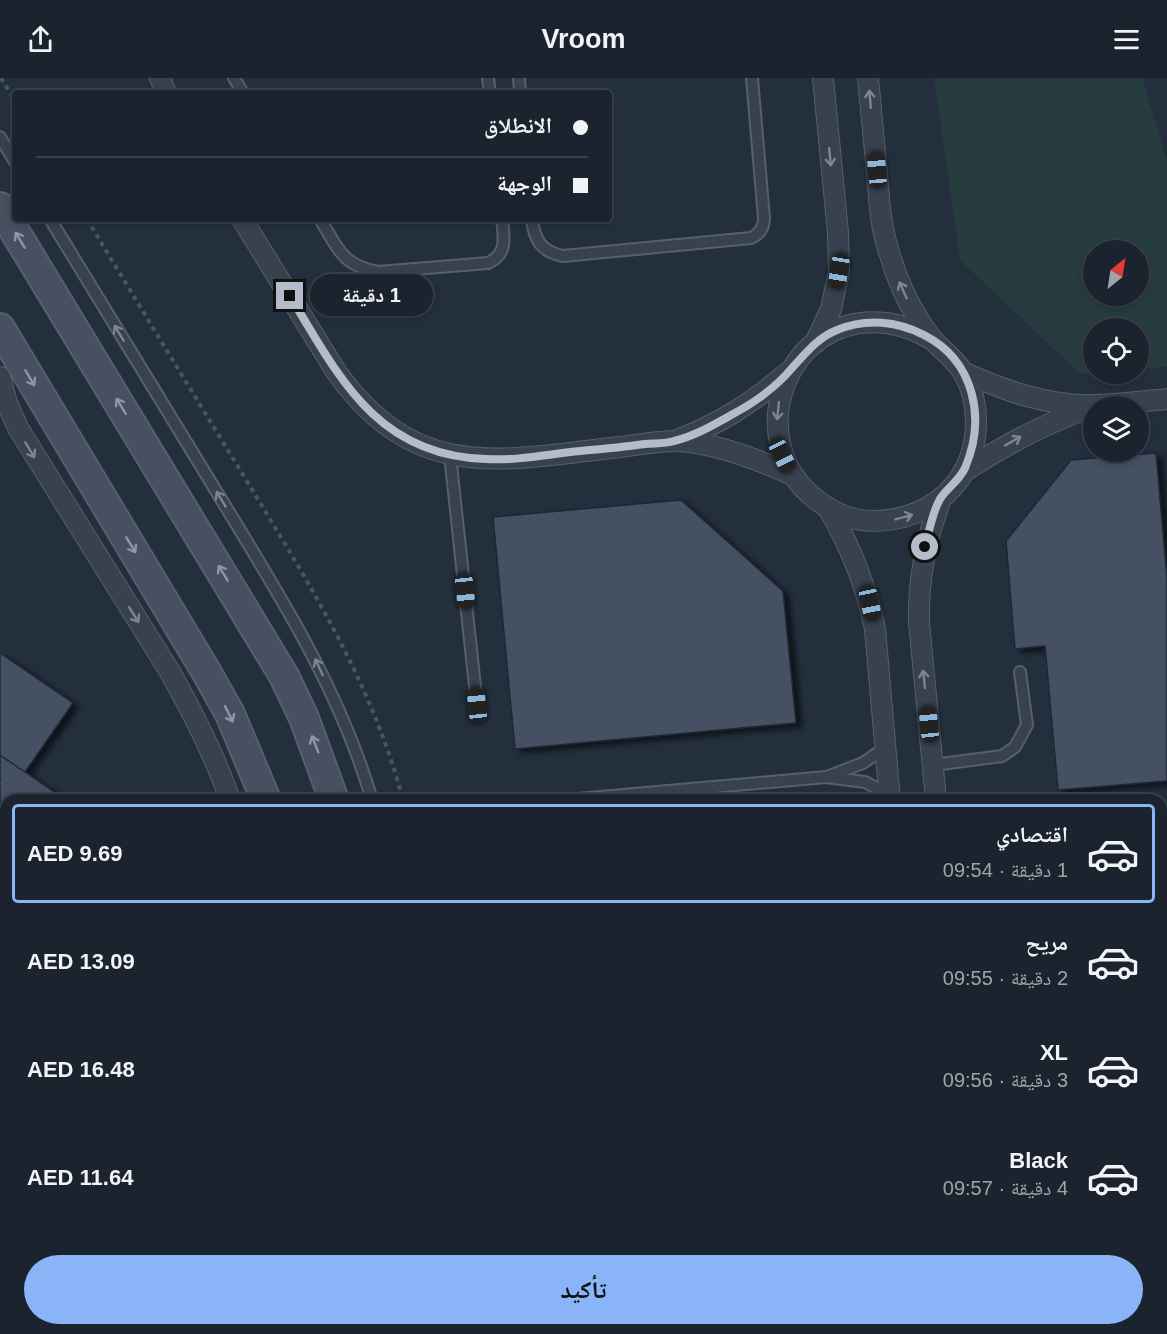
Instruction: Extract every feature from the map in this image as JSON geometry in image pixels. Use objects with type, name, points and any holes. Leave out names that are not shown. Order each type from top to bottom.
[{"type":"street","points":[[815,343],[831,309],[839,271],[838,233],[823,78]]},
{"type":"street","points":[[868,78],[881,215],[886,242],[904,293],[933,340]]},
{"type":"street","points":[[0,207],[284,676],[304,718],[332,794]]},
{"type":"street","points":[[244,222],[351,393],[368,411],[394,430],[429,448],[450,455],[503,459],[675,441],[707,429],[737,412],[791,369],[815,343],[837,330],[861,323],[886,323],[910,328],[933,340],[950,354],[963,372],[973,397],[976,422],[973,448],[963,472],[940,499],[924,510],[906,517],[886,521],[866,521],[828,508],[808,494],[792,475],[782,455],[777,433],[777,411],[782,389],[791,369]]},
{"type":"street","points":[[0,328],[207,673],[230,714],[263,794]]},
{"type":"street","points":[[963,372],[1014,393],[1068,404],[1083,405]]},
{"type":"street","points":[[0,377],[7,403],[18,428],[170,672],[203,733],[228,794]]},
{"type":"street","points":[[1149,401],[1167,399]]},
{"type":"street","points":[[963,472],[1041,427],[1083,410]]},
{"type":"street","points":[[675,441],[735,453],[765,462],[792,475]]},
{"type":"street","points":[[935,794],[918,596],[925,547],[940,499]]},
{"type":"street","points":[[828,508],[852,554],[870,603],[875,629],[890,794]]},
{"type":"lane","points":[[532,222],[533,233],[538,243],[549,253],[563,256],[756,236],[764,224],[764,218],[752,78]]},
{"type":"lane","points":[[0,137],[12,157]]},
{"type":"lane","points":[[52,222],[293,618],[335,700],[370,794]]},
{"type":"lane","points":[[322,222],[344,258],[365,270],[378,272],[488,263],[502,251],[504,243],[502,222]]},
{"type":"lane","points":[[450,455],[477,705]]},
{"type":"lane","points":[[933,765],[1002,756],[1015,747],[1027,725],[1020,672]]},
{"type":"lane","points":[[826,777],[863,763],[886,747]]},
{"type":"lane","points":[[634,794],[826,777],[866,782],[885,794]]},
{"type":"path","points":[[1,78],[12,96]]},
{"type":"path","points":[[89,222],[327,617],[368,698],[401,794]]},
{"type":"green space","points":[[934,78],[1142,78],[1167,160],[1167,367],[1149,368],[1149,318],[1083,318],[1083,374],[1080,374],[960,260]]},
{"type":"building","points":[[1156,453],[1167,578],[1167,781],[1058,790],[1045,646],[1015,649],[1006,541],[1071,460],[1149,462],[1149,454]]},
{"type":"building","points":[[681,500],[783,591],[796,723],[515,749],[493,517]]},
{"type":"building","points":[[0,653],[73,703],[25,772],[0,755]]},
{"type":"building","points":[[0,755],[57,794],[0,794]]},
{"type":"route","points":[[290,296],[337,373],[368,411],[408,439],[429,448],[450,455],[486,459],[675,441],[707,429],[737,412],[791,369],[815,343],[837,330],[861,323],[886,323],[910,328],[933,340],[950,354],[963,372],[973,397],[976,422],[973,448],[963,472],[940,499],[925,547]]}]
